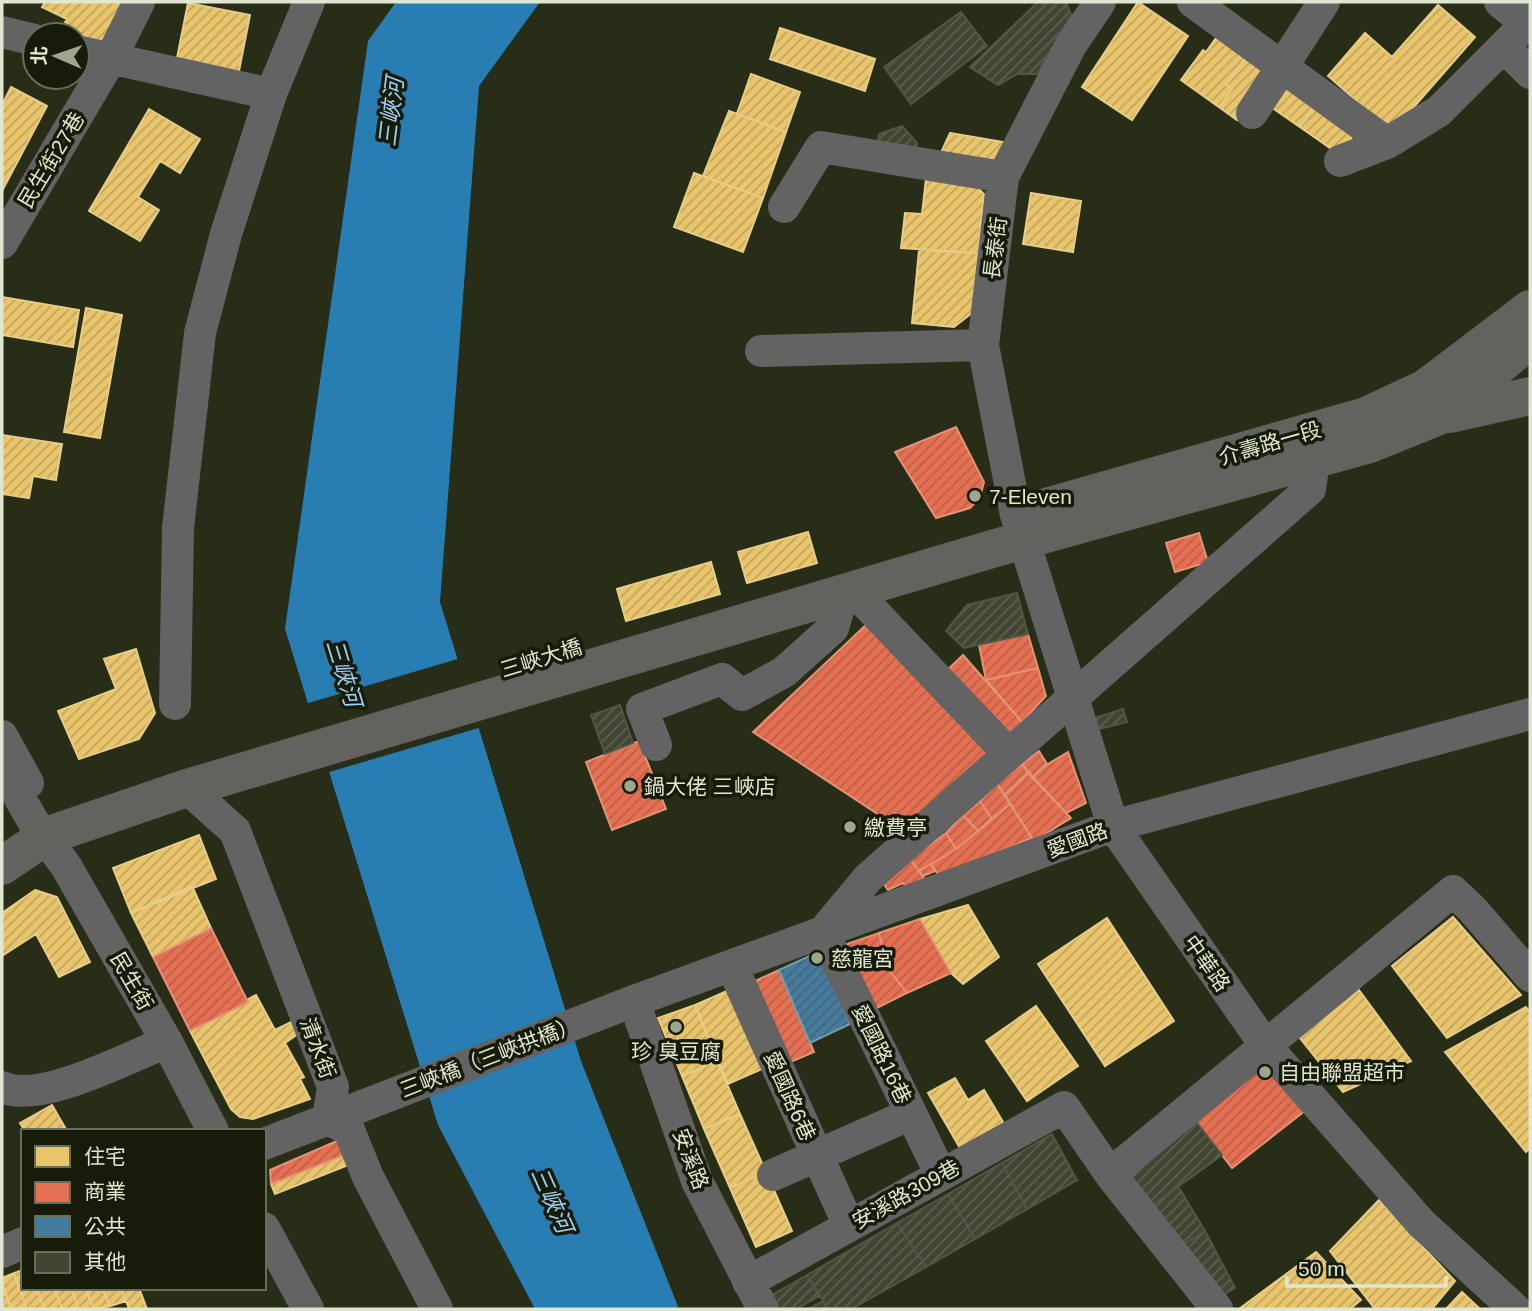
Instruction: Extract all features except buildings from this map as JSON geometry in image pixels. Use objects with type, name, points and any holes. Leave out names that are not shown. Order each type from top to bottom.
[{"type":"main road","name":"介壽路一段","points":[[1004,532],[1314,460],[1370,444],[1432,402],[1530,309]]},
{"type":"main road","points":[[1485,379],[1530,340]]},
{"type":"main road","points":[[1432,402],[1485,379],[1530,372]]},
{"type":"main road","points":[[1432,402],[1530,397]]},
{"type":"main road","name":"介壽路一段","points":[[1004,532],[1366,415],[1432,402]]},
{"type":"main road","name":"三峽大橋","points":[[104,803],[187,788],[593,655],[848,592],[1004,532]]},
{"type":"main road","name":"三峽大橋","points":[[104,803],[1004,532]]},
{"type":"main road","points":[[2,866],[31,828],[104,803]]},
{"type":"street","name":"民生街27巷","points":[[2,243],[110,60],[139,2]]},
{"type":"street","points":[[175,704],[178,528],[200,333],[226,234],[271,94],[309,2]]},
{"type":"street","name":"長泰街","points":[[1004,532],[984,345],[1003,177],[1071,45],[1100,2]]},
{"type":"street","points":[[1193,2],[1283,64],[1387,143]]},
{"type":"street","points":[[1252,113],[1324,2]]},
{"type":"street","points":[[1340,162],[1387,143],[1439,111],[1529,22],[1500,2]]},
{"type":"street","points":[[2,32],[21,37]]},
{"type":"street","points":[[1504,47],[1530,73]]},
{"type":"street","points":[[91,55],[271,94]]},
{"type":"street","points":[[784,207],[821,147],[1003,177]]},
{"type":"street","points":[[761,351],[984,345]]},
{"type":"street","points":[[822,932],[896,848],[1007,752],[1080,705],[1280,522],[1310,489],[1314,460]]},
{"type":"street","name":"中華路","points":[[1004,532],[1101,750],[1113,826],[1265,1045],[1322,1118],[1421,1223],[1515,1309]]},
{"type":"street","points":[[656,745],[642,709],[722,679],[742,695],[784,672],[833,628],[848,592],[1007,752]]},
{"type":"street","name":"愛國路","points":[[634,1002],[1113,826],[1256,779],[1530,714]]},
{"type":"street","name":"民生街","points":[[13,752],[31,828],[167,1042],[212,1129]]},
{"type":"street","name":"清水街","points":[[187,788],[235,831],[333,1087],[336,1116]]},
{"type":"street","points":[[1217,1309],[1110,1174],[1453,891],[1472,908],[1530,976]]},
{"type":"street","name":"愛國路16巷","points":[[822,932],[941,1175]]},
{"type":"street","name":"愛國路6巷","points":[[732,966],[849,1226]]},
{"type":"street","name":"三峽橋（三峽拱橋）","points":[[266,1143],[634,1002]]},
{"type":"street","name":"安溪路","points":[[634,1002],[697,1181],[763,1309]]},
{"type":"street","points":[[2,1087],[9,1090],[43,1091],[167,1042]]},
{"type":"street","name":"安溪路309巷","points":[[748,1282],[1064,1107],[1110,1174]]},
{"type":"street","points":[[773,1175],[911,1114]]},
{"type":"street","points":[[336,1116],[349,1130],[368,1177],[437,1309]]},
{"type":"street","points":[[266,1232],[308,1309]]},
{"type":"street","points":[[2,1252],[21,1244]]},
{"type":"water","name":"三峽河","points":[[396,2],[540,2],[479,86],[440,602],[581,1061],[679,1309],[535,1309],[438,1125],[285,629],[368,41]]},
{"type":"pier","points":[[461,658],[482,727],[326,773],[305,704]]},
{"type":"place","name":"7-Eleven","points":[[975,496]]},
{"type":"place","name":"鍋大佬 三峽店","points":[[630,786]]},
{"type":"place","name":"繳費亭","points":[[850,827]]},
{"type":"place","name":"慈龍宮","points":[[817,958]]},
{"type":"place","name":"珍 臭豆腐","points":[[676,1027]]},
{"type":"place","name":"自由聯盟超市","points":[[1265,1072]]}]
